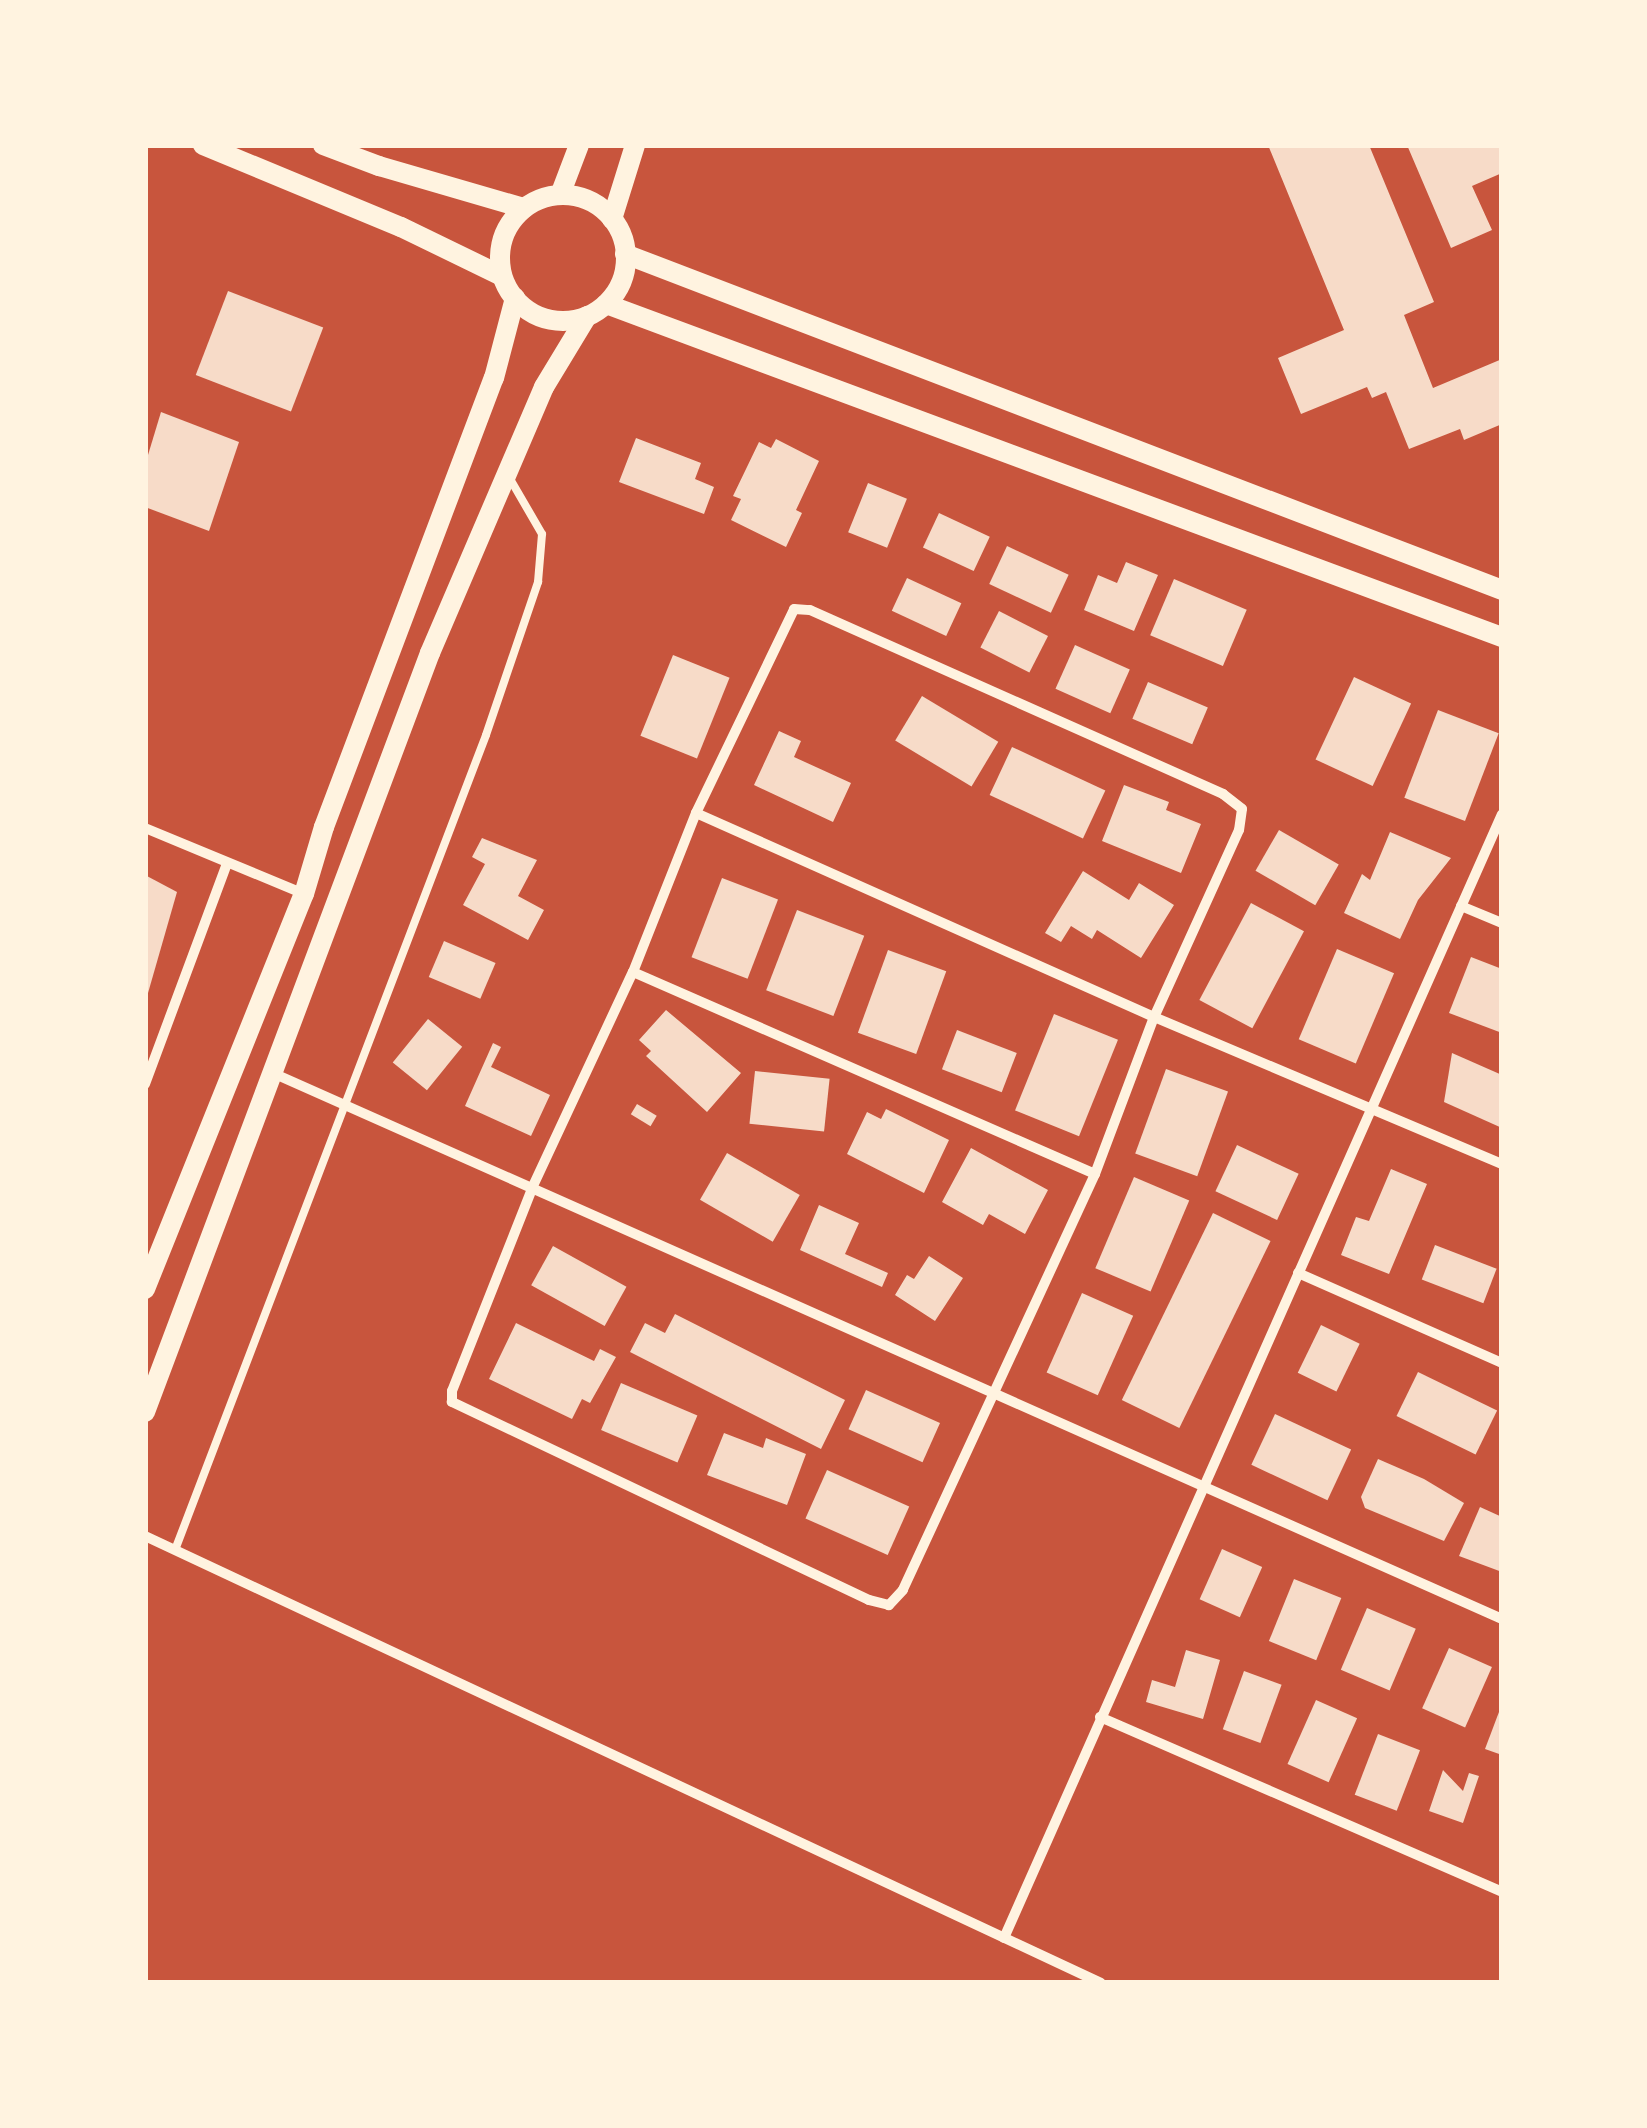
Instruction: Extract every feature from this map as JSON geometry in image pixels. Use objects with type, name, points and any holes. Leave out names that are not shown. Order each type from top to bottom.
[{"type":"main road","points":[[203,145],[401,226],[502,276]]},
{"type":"main road","points":[[322,145],[379,166],[524,208]]},
{"type":"main road","points":[[560,195],[579,145]]},
{"type":"main road","points":[[612,219],[635,145]]},
{"type":"main road","points":[[145,1412],[430,654],[544,386],[587,316],[606,304],[624,272],[626,254],[612,219],[598,206],[560,195],[524,208],[503,238],[502,276],[514,298],[548,319],[587,316]]},
{"type":"main road","points":[[626,254],[1502,590]]},
{"type":"main road","points":[[145,1289],[232,1062],[304,894],[324,827],[494,378],[514,298]]},
{"type":"main road","points":[[606,304],[1502,637]]},
{"type":"street","points":[[794,609],[810,610],[999,694],[1222,794],[1242,809],[1239,830],[1154,1017],[1095,1174],[904,1590],[889,1604],[869,1600],[452,1402],[452,1391],[533,1186],[633,972],[696,813],[794,609]]},
{"type":"street","points":[[696,813],[1154,1017],[1502,1164]]},
{"type":"street","points":[[1004,1938],[1502,814]]},
{"type":"street","points":[[145,828],[304,894]]},
{"type":"street","points":[[145,1084],[226,864]]},
{"type":"street","points":[[1461,906],[1502,923]]},
{"type":"street","points":[[633,972],[1095,1174]]},
{"type":"street","points":[[275,1074],[1502,1619]]},
{"type":"street","points":[[1298,1273],[1502,1363]]},
{"type":"street","points":[[145,1536],[1101,1983]]},
{"type":"street","points":[[1100,1716],[1502,1892]]},
{"type":"lane","points":[[176,1550],[342,1104],[486,735],[538,582],[542,534],[507,473]]},
{"type":"building","points":[[1268,145],[1369,145],[1434,302],[1404,315],[1433,388],[1502,359],[1502,424],[1464,440],[1460,429],[1409,449],[1386,392],[1372,398],[1367,387],[1301,414],[1278,358],[1344,330]]},
{"type":"building","points":[[1407,145],[1502,145],[1502,173],[1472,186],[1492,230],[1451,248]]},
{"type":"building","points":[[228,291],[323,328],[291,412],[196,375]]},
{"type":"building","points":[[161,412],[239,442],[209,531],[145,507],[145,465]]},
{"type":"building","points":[[636,438],[701,463],[695,479],[714,487],[704,514],[619,482]]},
{"type":"building","points":[[776,439],[819,461],[796,510],[802,513],[786,547],[731,520],[741,499],[733,496],[759,442],[771,448]]},
{"type":"building","points":[[868,483],[907,499],[887,548],[848,532]]},
{"type":"building","points":[[939,513],[990,537],[974,571],[923,547]]},
{"type":"building","points":[[1007,546],[1069,575],[1051,613],[989,584]]},
{"type":"building","points":[[1126,562],[1158,575],[1134,631],[1084,610],[1098,575],[1117,583]]},
{"type":"building","points":[[907,578],[961,603],[946,636],[892,611]]},
{"type":"building","points":[[1174,579],[1247,610],[1223,666],[1150,635]]},
{"type":"building","points":[[999,611],[1048,636],[1029,673],[980,648]]},
{"type":"building","points":[[1075,645],[1130,669],[1110,713],[1055,689]]},
{"type":"building","points":[[673,655],[730,678],[697,759],[640,736]]},
{"type":"building","points":[[1354,677],[1411,704],[1373,786],[1316,759]]},
{"type":"building","points":[[1148,682],[1208,707],[1192,744],[1132,719]]},
{"type":"building","points":[[922,696],[998,742],[972,786],[895,741]]},
{"type":"building","points":[[1438,710],[1499,733],[1465,821],[1404,798]]},
{"type":"building","points":[[779,731],[801,741],[794,757],[851,783],[833,822],[754,785]]},
{"type":"building","points":[[1012,747],[1105,791],[1083,839],[990,795]]},
{"type":"building","points":[[1124,785],[1169,802],[1166,810],[1201,824],[1181,873],[1102,841]]},
{"type":"building","points":[[1279,830],[1339,864],[1315,905],[1256,871]]},
{"type":"building","points":[[1390,832],[1451,858],[1418,900],[1400,939],[1344,913],[1362,874],[1370,880]]},
{"type":"building","points":[[482,838],[537,860],[518,896],[544,910],[528,940],[463,905],[485,864],[472,857]]},
{"type":"building","points":[[1083,871],[1129,900],[1139,883],[1174,905],[1141,958],[1097,930],[1092,939],[1071,926],[1061,942],[1045,933]]},
{"type":"building","points":[[145,875],[177,892],[146,1000],[145,1000]]},
{"type":"building","points":[[722,878],[778,900],[748,979],[692,957]]},
{"type":"building","points":[[1251,903],[1304,931],[1252,1028],[1199,1000]]},
{"type":"building","points":[[797,910],[864,936],[833,1016],[766,990]]},
{"type":"building","points":[[444,941],[496,963],[480,999],[429,977]]},
{"type":"building","points":[[1337,949],[1394,973],[1356,1063],[1299,1039]]},
{"type":"building","points":[[888,950],[946,971],[916,1054],[858,1033]]},
{"type":"building","points":[[1471,957],[1502,969],[1502,1033],[1449,1013]]},
{"type":"building","points":[[666,1010],[741,1073],[707,1112],[646,1056],[651,1051],[639,1040]]},
{"type":"building","points":[[1054,1014],[1118,1040],[1079,1136],[1015,1110]]},
{"type":"building","points":[[428,1019],[462,1047],[427,1090],[393,1063]]},
{"type":"building","points":[[957,1030],[1017,1053],[1002,1092],[942,1069]]},
{"type":"building","points":[[493,1043],[501,1047],[491,1067],[550,1095],[531,1136],[465,1106]]},
{"type":"building","points":[[1452,1053],[1502,1075],[1502,1128],[1444,1102]]},
{"type":"building","points":[[1166,1069],[1228,1092],[1197,1176],[1135,1154]]},
{"type":"building","points":[[755,1071],[830,1079],[824,1132],[749,1124]]},
{"type":"building","points":[[637,1104],[657,1116],[651,1126],[631,1114]]},
{"type":"building","points":[[886,1109],[949,1140],[924,1193],[847,1154],[867,1112],[881,1119]]},
{"type":"building","points":[[1237,1145],[1299,1174],[1277,1220],[1215,1191]]},
{"type":"building","points":[[971,1148],[1048,1190],[1025,1234],[989,1214],[983,1225],[942,1202]]},
{"type":"building","points":[[727,1153],[800,1195],[773,1242],[700,1200]]},
{"type":"building","points":[[1391,1169],[1427,1184],[1389,1274],[1341,1255],[1356,1217],[1369,1221]]},
{"type":"building","points":[[1134,1177],[1189,1200],[1151,1292],[1095,1268]]},
{"type":"building","points":[[819,1205],[859,1223],[845,1254],[888,1273],[882,1287],[800,1250]]},
{"type":"building","points":[[1213,1213],[1271,1241],[1179,1428],[1122,1400]]},
{"type":"building","points":[[1435,1245],[1497,1269],[1483,1303],[1422,1280]]},
{"type":"building","points":[[553,1246],[626,1287],[605,1326],[531,1285]]},
{"type":"building","points":[[929,1256],[963,1278],[935,1321],[895,1295],[907,1275],[914,1279]]},
{"type":"building","points":[[1082,1293],[1133,1316],[1098,1395],[1047,1372]]},
{"type":"building","points":[[675,1314],[845,1400],[821,1449],[630,1352],[645,1323],[665,1333]]},
{"type":"building","points":[[516,1323],[594,1361],[600,1349],[616,1357],[590,1403],[582,1399],[572,1419],[489,1379]]},
{"type":"building","points":[[1321,1325],[1360,1344],[1336,1391],[1298,1373]]},
{"type":"building","points":[[1418,1372],[1497,1411],[1476,1455],[1397,1416]]},
{"type":"building","points":[[621,1383],[697,1415],[677,1462],[601,1430]]},
{"type":"building","points":[[866,1390],[940,1423],[923,1462],[849,1429]]},
{"type":"building","points":[[1275,1414],[1351,1449],[1327,1500],[1251,1465]]},
{"type":"building","points":[[724,1433],[763,1448],[766,1438],[806,1454],[787,1505],[707,1475]]},
{"type":"building","points":[[1378,1459],[1424,1479],[1464,1503],[1444,1541],[1365,1508],[1361,1497]]},
{"type":"building","points":[[827,1470],[909,1507],[888,1555],[805,1518]]},
{"type":"building","points":[[1480,1507],[1502,1517],[1502,1572],[1459,1556]]},
{"type":"building","points":[[1222,1549],[1262,1567],[1240,1617],[1200,1599]]},
{"type":"building","points":[[1294,1579],[1341,1598],[1316,1660],[1269,1641]]},
{"type":"building","points":[[1367,1608],[1416,1629],[1390,1690],[1341,1670]]},
{"type":"building","points":[[1449,1648],[1492,1667],[1465,1727],[1422,1708]]},
{"type":"building","points":[[1186,1650],[1220,1660],[1203,1719],[1146,1702],[1152,1680],[1175,1687]]},
{"type":"building","points":[[1244,1671],[1282,1685],[1260,1743],[1223,1729]]},
{"type":"building","points":[[1316,1700],[1357,1718],[1329,1782],[1288,1764]]},
{"type":"building","points":[[1502,1704],[1502,1755],[1485,1749]]},
{"type":"building","points":[[1378,1734],[1420,1750],[1397,1811],[1355,1795]]},
{"type":"building","points":[[1443,1770],[1463,1791],[1469,1773],[1479,1776],[1463,1823],[1429,1811]]}]
